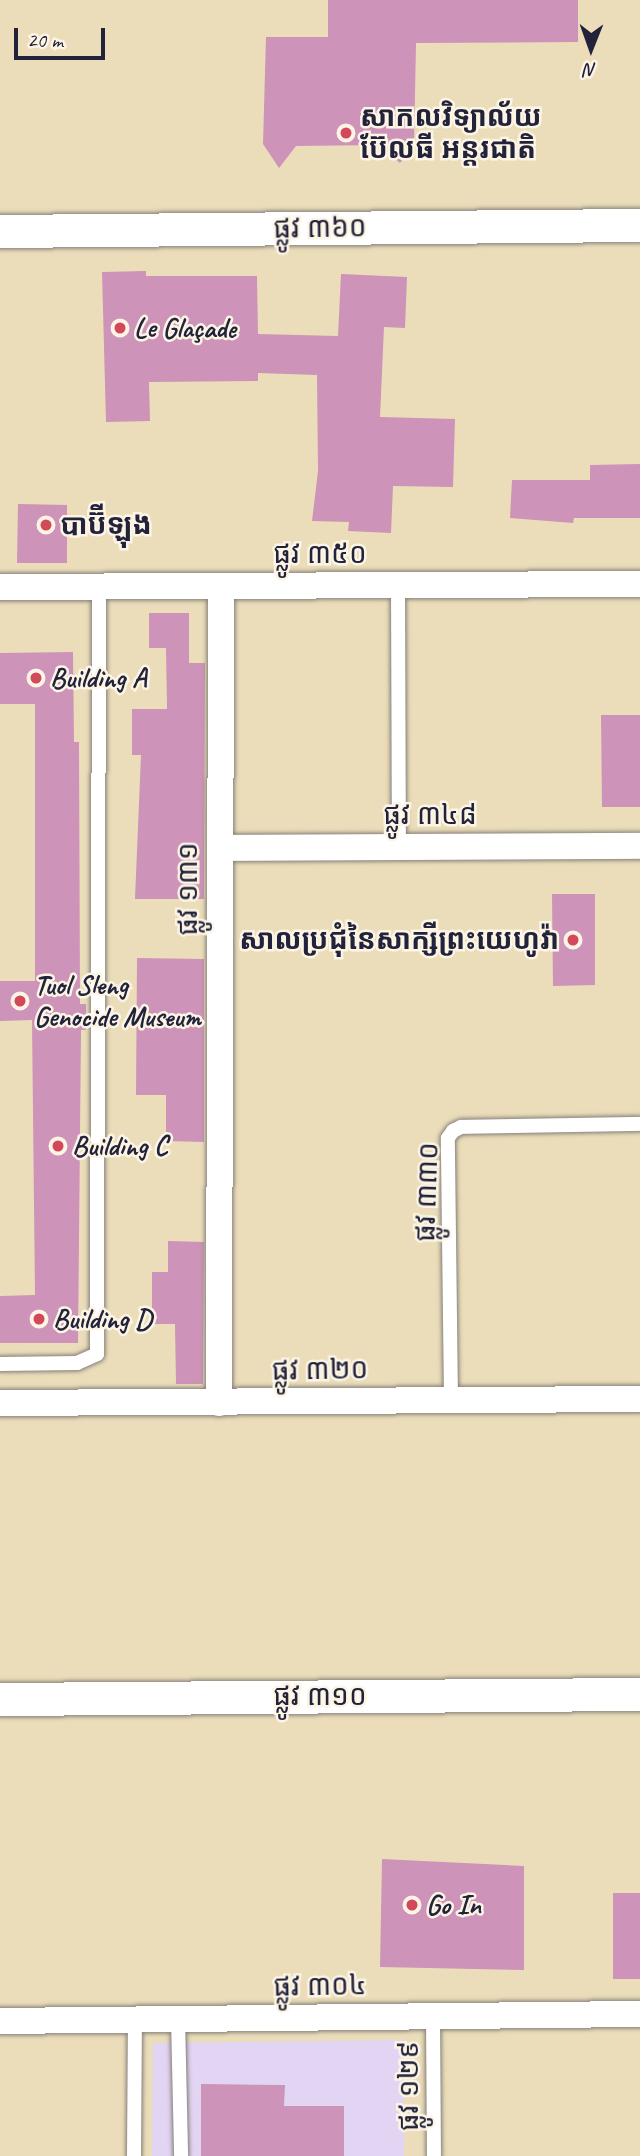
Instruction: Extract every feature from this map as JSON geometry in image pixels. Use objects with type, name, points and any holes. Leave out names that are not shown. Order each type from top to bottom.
[{"type":"street","name":"ផ្លូវ ៣៦០","points":[[0,231],[640,225]]},
{"type":"street","name":"ផ្លូវ ៣៥០","points":[[0,587],[640,584]]},
{"type":"street","name":"ផ្លូវ ១៣១","points":[[219,1403],[221,586]]},
{"type":"street","name":"ផ្លូវ ៣៤៨","points":[[220,848],[640,846]]},
{"type":"street","name":"ផ្លូវ ៣២០","points":[[0,1403],[640,1399]]},
{"type":"street","name":"ផ្លូវ ៣១០","points":[[0,1699],[640,1694]]},
{"type":"street","name":"ផ្លូវ ៣០៤","points":[[0,2021],[640,2014]]},
{"type":"lane","points":[[398,585],[399,847]]},
{"type":"lane","points":[[0,1364],[78,1363],[97,1354],[99,587]]},
{"type":"lane","name":"ផ្លូវ ៣៣០","points":[[451,1400],[448,1138],[461,1126],[640,1124]]},
{"type":"lane","name":"ផ្លូវ ១២៩","points":[[433,2017],[434,2156]]},
{"type":"lane","points":[[178,2019],[181,2156]]},
{"type":"lane","points":[[134,2156],[135,2020]]},
{"type":"shaded area","points":[[404,2040],[404,2156],[152,2156],[153,2043]]},
{"type":"building","points":[[328,0],[578,0],[578,42],[416,43],[414,145],[400,163],[379,145],[296,146],[279,168],[263,144],[266,37],[328,37]]},
{"type":"building","points":[[146,271],[146,276],[257,276],[258,334],[338,336],[341,274],[407,277],[405,328],[384,327],[380,417],[455,419],[453,487],[393,486],[391,533],[348,531],[349,522],[312,521],[318,471],[317,375],[258,373],[258,381],[149,382],[150,421],[106,422],[102,272]]},
{"type":"building","points":[[640,464],[640,518],[574,518],[573,523],[510,518],[512,480],[590,480],[590,465]]},
{"type":"building","points":[[18,504],[67,505],[67,563],[17,563]]},
{"type":"building","points":[[149,613],[189,613],[189,663],[205,663],[204,899],[135,899],[141,755],[132,755],[132,709],[167,709],[166,648],[149,648]]},
{"type":"building","points":[[73,652],[74,742],[79,742],[80,1004],[86,1004],[86,1030],[81,1030],[78,1343],[0,1343],[0,1296],[35,1295],[32,1020],[0,1021],[0,981],[35,981],[35,704],[0,704],[0,653]]},
{"type":"building","points":[[601,715],[640,715],[640,807],[602,807]]},
{"type":"building","name":"សាលប្រជុំនៃសាក្សីព្រះយេហូវ៉ា","points":[[552,894],[595,894],[595,985],[553,986]]},
{"type":"building","points":[[137,958],[204,959],[204,1142],[166,1141],[166,1095],[136,1095]]},
{"type":"building","points":[[168,1241],[204,1242],[203,1384],[176,1384],[175,1324],[152,1324],[152,1272],[168,1272]]},
{"type":"building","points":[[382,1859],[524,1866],[524,1970],[380,1967]]},
{"type":"building","points":[[613,1893],[640,1893],[640,1979],[613,1979]]},
{"type":"building","points":[[201,2084],[285,2085],[284,2106],[344,2106],[344,2156],[201,2156]]},
{"type":"place","name":"សាកលវិទ្យាល័យ ប៊ែលធី អន្តរជាតិ","points":[[346,133]]},
{"type":"place","name":"Le Glaçade","points":[[120,328]]},
{"type":"place","name":"បាប៊ីឡុង","points":[[46,525]]},
{"type":"place","name":"Building A","points":[[36,678]]},
{"type":"place","name":"សាលប្រជុំនៃសាក្សីព្រះយេហូវ៉ា","points":[[573,940]]},
{"type":"place","name":"Tuol Sleng Genocide Museum","points":[[20,1001]]},
{"type":"place","name":"Building C","points":[[58,1146]]},
{"type":"place","name":"Building D","points":[[39,1319]]},
{"type":"place","name":"Go In","points":[[412,1905]]}]
